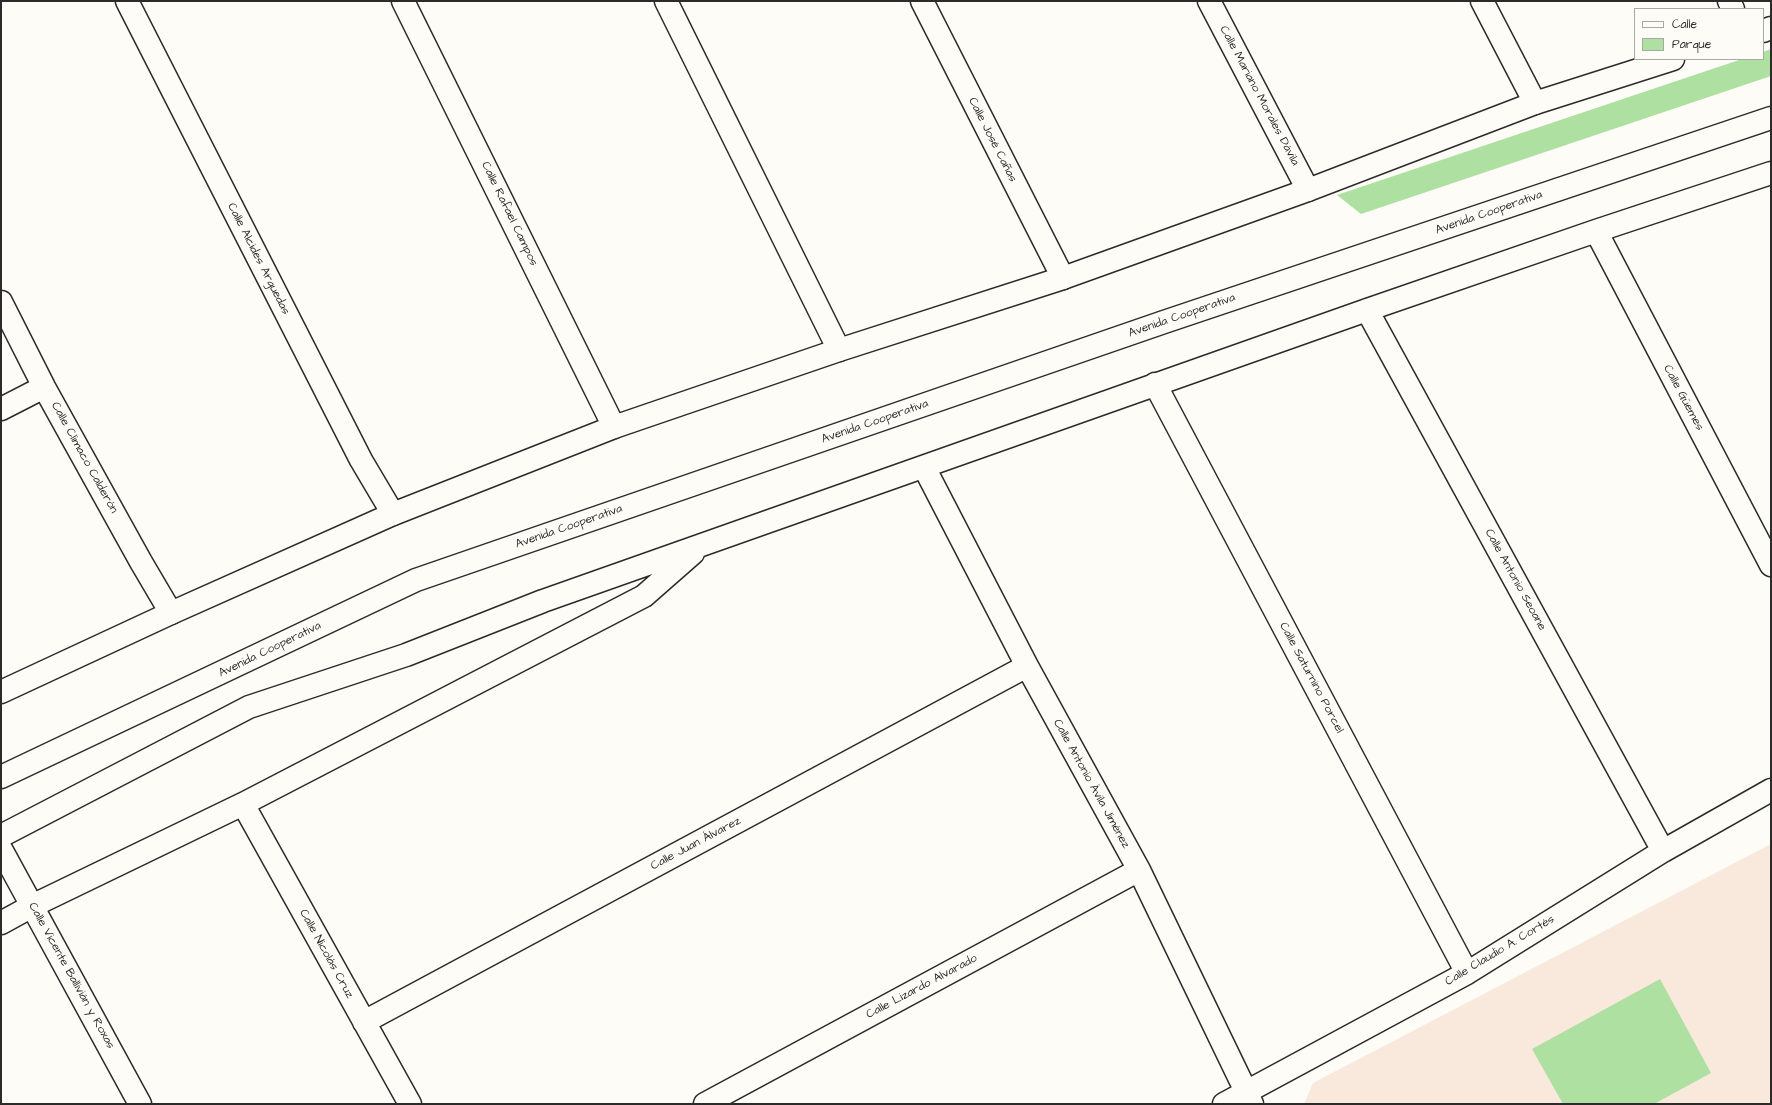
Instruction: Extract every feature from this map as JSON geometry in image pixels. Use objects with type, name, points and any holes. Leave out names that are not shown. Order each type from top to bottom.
[{"type":"street","name":"Calle Alcides Arguedas","points":[[127,1],[361,460],[393,514]]},
{"type":"street","name":"Calle Rafael Campos","points":[[403,1],[614,427]]},
{"type":"street","points":[[666,1],[839,350]]},
{"type":"street","name":"Calle José Cañas","points":[[922,1],[1063,278]]},
{"type":"street","name":"Calle Mariano Morales Dávila","points":[[1209,1],[1308,190]]},
{"type":"street","points":[[1482,1],[1535,103]]},
{"type":"street","points":[[1,692],[171,613],[393,514],[614,427],[839,350],[1063,278],[1308,190],[1535,103],[1670,60]]},
{"type":"street","name":"Avenida Cooperativa","points":[[1,777],[416,580],[1164,322],[1771,118]]},
{"type":"street","points":[[1,836],[249,707],[406,655],[543,601],[1156,384],[1596,231],[1771,173]]},
{"type":"street","name":"Calle Güemes","points":[[1596,231],[1771,566]]},
{"type":"street","name":"Calle Climaco Calderón","points":[[1,302],[44,387],[171,613]]},
{"type":"street","name":"Calle Antonio Seoane","points":[[1367,310],[1663,851]]},
{"type":"street","name":"Calle Saturnino Porcel","points":[[1156,384],[1467,972]]},
{"type":"street","points":[[1,409],[44,387]]},
{"type":"street","name":"Calle Antonio Ávila Jiménez","points":[[924,467],[1027,666],[1139,870],[1249,1098]]},
{"type":"street","points":[[1,923],[32,906],[243,804],[644,596],[701,545]]},
{"type":"street","name":"Calle Juan Álvarez","points":[[364,1022],[1027,666]]},
{"type":"street","name":"Calle Claudio A. Cortés","points":[[1224,1104],[1249,1098],[1467,972],[1663,851],[1771,790]]},
{"type":"street","name":"Calle Nicolás Cruz","points":[[243,804],[410,1104]]},
{"type":"street","name":"Calle Vicente Ballivián y Roxas","points":[[1,849],[140,1104]]},
{"type":"street","name":"Calle Lizardo Alvarado","points":[[705,1104],[1139,870]]},
{"type":"shaded area","points":[[1771,844],[1771,1104],[1304,1104],[1313,1083]]},
{"type":"green space","points":[[1771,49],[1771,76],[1361,214],[1337,195],[1739,60],[1764,60],[1764,52]]},
{"type":"green space","points":[[1660,979],[1711,1073],[1654,1104],[1563,1104],[1532,1049]]}]
